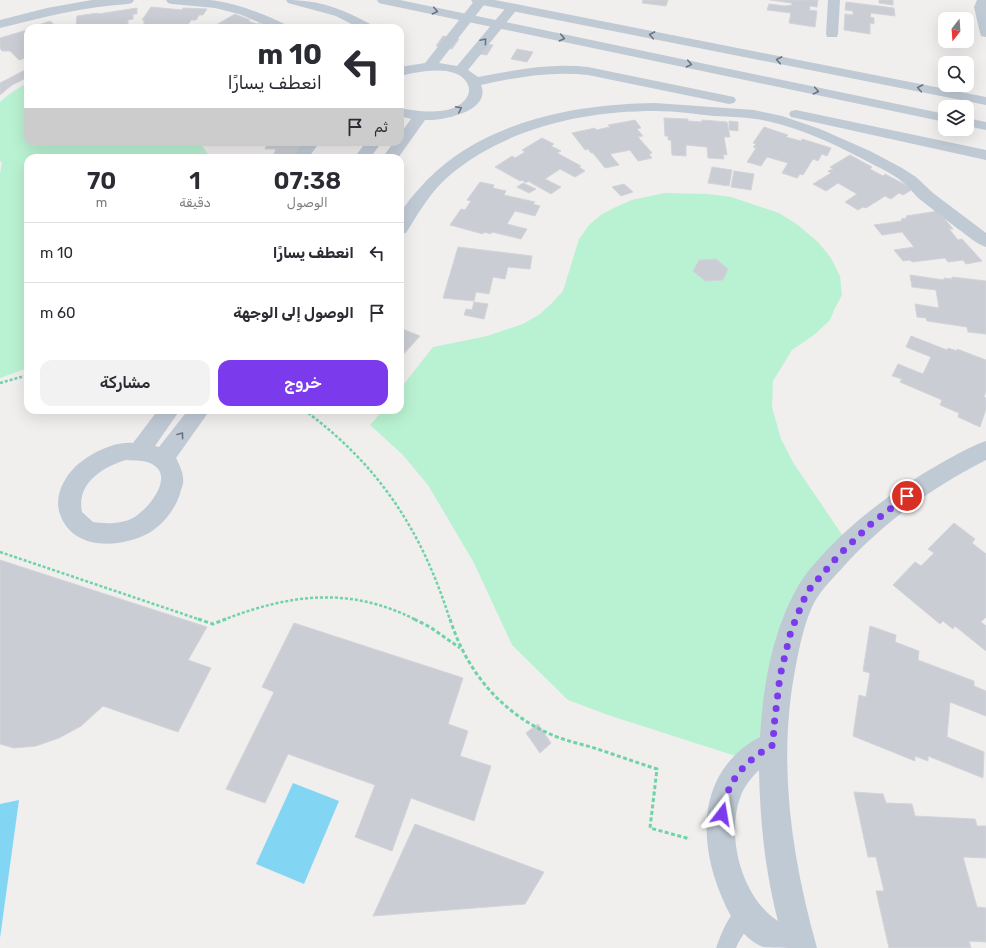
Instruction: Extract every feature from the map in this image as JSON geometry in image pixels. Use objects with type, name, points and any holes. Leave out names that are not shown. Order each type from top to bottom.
[{"type":"street","points":[[0,24],[68,7],[128,0]]},
{"type":"street","points":[[172,0],[212,4],[241,11],[275,24]]},
{"type":"street","points":[[292,0],[340,13],[361,24]]},
{"type":"street","points":[[383,0],[938,117]]},
{"type":"street","points":[[430,66],[468,18],[479,0],[986,101]]},
{"type":"street","points":[[832,34],[834,0]]},
{"type":"street","points":[[986,0],[982,2],[980,7],[986,33]]},
{"type":"street","points":[[460,71],[513,7]]},
{"type":"street","points":[[404,70],[430,66],[446,67],[460,71],[471,78],[476,89],[475,96],[470,103],[461,109],[435,116],[421,116],[404,113]]},
{"type":"street","points":[[474,82],[530,70],[553,68],[577,69],[757,110],[986,156]]},
{"type":"street","points":[[404,222],[417,201],[445,171],[480,147],[520,128],[569,115],[621,108],[672,107],[757,110],[850,147],[911,180],[927,198],[986,241]]},
{"type":"street","points":[[404,139],[421,116]]},
{"type":"street","points":[[974,123],[986,126]]},
{"type":"street","points":[[139,451],[167,414]]},
{"type":"street","points":[[163,459],[197,414]]},
{"type":"street","points":[[800,947],[786,887],[777,833],[773,783],[774,726],[780,676],[791,631],[807,592],[839,555],[872,523],[901,500],[940,474],[986,450]]},
{"type":"street","points":[[126,451],[139,451],[156,455],[163,459],[169,468],[172,478],[172,489],[167,502],[158,513],[146,522],[131,530],[116,534],[102,535],[88,532],[78,525],[72,516],[69,505],[71,493],[77,481],[98,461],[126,451]]},
{"type":"street","points":[[773,745],[757,754],[743,767],[732,784],[724,803],[721,824],[722,847],[726,870],[733,890],[747,912],[760,927],[780,940],[800,947]]},
{"type":"lane","points":[[726,948],[732,932],[747,912]]},
{"type":"path","points":[[0,383],[24,376]]},
{"type":"path","points":[[309,414],[337,436],[361,459],[384,486],[404,516],[423,549],[437,580],[460,648],[486,687],[503,704],[529,723],[558,737],[657,769],[650,828],[722,847]]},
{"type":"path","points":[[0,552],[213,624],[242,611],[272,602],[301,597],[330,596],[358,599],[386,606],[413,616],[438,630],[460,648]]},
{"type":"green space","points":[[24,85],[24,146],[202,146],[208,154],[24,154],[24,369],[0,378],[0,173],[2,163],[0,161],[0,102]]},
{"type":"green space","points":[[664,193],[708,194],[731,197],[779,213],[798,225],[819,243],[831,258],[840,276],[842,295],[830,320],[814,335],[792,350],[773,381],[772,407],[781,439],[794,464],[843,536],[829,554],[786,674],[751,761],[608,715],[568,700],[512,645],[474,563],[428,485],[402,454],[370,425],[380,414],[404,414],[404,384],[433,347],[487,336],[523,324],[540,314],[563,291],[579,239],[589,225],[602,214],[632,200]]},
{"type":"water","points":[[293,783],[339,801],[304,884],[256,864]]},
{"type":"water","points":[[19,800],[0,938],[0,804]]},
{"type":"building","points":[[643,0],[668,0],[666,6],[642,3]]},
{"type":"building","points":[[770,0],[818,0],[817,7],[810,6],[809,10],[817,11],[815,27],[789,23],[791,13],[767,10],[769,4],[785,6],[792,5],[792,3]]},
{"type":"building","points":[[879,0],[893,0],[893,5],[879,3]]},
{"type":"building","points":[[846,2],[894,8],[895,16],[871,13],[870,17],[874,18],[874,24],[870,23],[870,34],[844,30],[845,14],[853,15],[853,11],[845,10]]},
{"type":"building","points":[[151,7],[182,10],[183,8],[207,9],[203,15],[199,15],[196,20],[191,20],[188,24],[144,24],[145,22],[143,22],[145,20],[142,20]]},
{"type":"building","points":[[137,8],[137,14],[133,14],[133,19],[128,20],[128,24],[76,24],[77,16]]},
{"type":"building","points":[[235,14],[257,24],[218,24]]},
{"type":"building","points":[[50,21],[54,24],[41,24]]},
{"type":"building","points":[[24,31],[24,58],[19,60],[10,51],[2,51],[0,48],[0,38]]},
{"type":"building","points":[[443,36],[459,39],[452,49],[436,46]]},
{"type":"building","points":[[478,43],[493,45],[487,55],[471,53]]},
{"type":"building","points":[[517,49],[533,52],[527,62],[511,59]]},
{"type":"building","points":[[24,71],[24,79],[12,85],[0,95],[0,83]]},
{"type":"building","points":[[664,118],[688,119],[688,121],[702,122],[702,120],[727,122],[730,137],[724,137],[727,155],[723,154],[724,159],[708,158],[707,147],[686,145],[686,156],[672,155],[671,140],[668,140],[668,136],[665,136]]},
{"type":"building","points":[[635,120],[641,128],[637,129],[643,136],[638,137],[652,153],[649,154],[652,158],[638,161],[630,150],[610,154],[619,165],[605,168],[593,153],[591,153],[588,149],[585,150],[572,133],[595,128],[596,130],[610,127],[608,125]]},
{"type":"building","points":[[729,121],[738,122],[738,131],[729,130]]},
{"type":"building","points":[[764,127],[788,135],[786,137],[801,141],[802,139],[831,148],[827,156],[822,154],[818,161],[813,159],[803,175],[800,174],[797,178],[782,173],[788,163],[767,157],[761,166],[747,162],[756,148],[753,147],[756,144],[753,143]]},
{"type":"building","points":[[542,138],[554,144],[551,146],[561,151],[557,153],[581,166],[579,167],[585,171],[575,177],[560,169],[545,179],[561,187],[551,194],[528,181],[526,183],[522,180],[520,181],[495,167],[512,156],[515,158],[525,152],[522,150]]},
{"type":"building","points":[[266,146],[303,146],[300,154],[274,154],[276,149],[265,149]]},
{"type":"building","points":[[850,155],[872,167],[870,169],[883,176],[885,174],[913,189],[903,195],[899,193],[891,199],[885,196],[866,208],[863,207],[858,210],[845,202],[857,194],[838,183],[826,191],[813,184],[831,173],[828,171],[833,169],[830,167]]},
{"type":"building","points":[[712,167],[732,170],[729,186],[708,183]]},
{"type":"building","points":[[734,171],[754,174],[751,190],[731,187]]},
{"type":"building","points":[[480,182],[494,185],[493,188],[506,191],[504,195],[535,202],[533,204],[540,206],[535,216],[515,211],[507,224],[527,229],[521,239],[492,232],[491,234],[484,232],[483,234],[450,225],[461,209],[465,210],[471,201],[467,200]]},
{"type":"building","points":[[523,183],[536,189],[529,193],[517,187]]},
{"type":"building","points":[[624,184],[633,192],[621,196],[612,187]]},
{"type":"building","points":[[938,211],[953,229],[949,229],[958,240],[962,239],[982,261],[966,264],[963,260],[948,262],[945,258],[912,262],[910,260],[903,261],[894,250],[914,247],[902,232],[882,235],[874,225],[902,221],[901,219],[907,218],[906,216]]},
{"type":"building","points":[[458,247],[532,256],[530,269],[508,267],[505,279],[493,277],[489,294],[476,292],[474,301],[443,298]]},
{"type":"building","points":[[716,259],[728,269],[723,280],[705,281],[693,271],[699,260]]},
{"type":"building","points":[[910,275],[944,280],[944,278],[952,279],[952,277],[986,281],[986,334],[968,332],[967,327],[927,321],[926,318],[917,317],[915,304],[939,308],[936,290],[912,287]]},
{"type":"building","points":[[474,302],[488,304],[484,319],[464,315],[466,309],[472,310]]},
{"type":"building","points":[[404,330],[420,336],[404,354]]},
{"type":"building","points":[[911,336],[947,350],[948,348],[957,351],[957,349],[986,360],[986,391],[984,397],[986,398],[986,409],[980,427],[958,417],[959,413],[940,405],[942,400],[900,382],[902,379],[892,376],[898,364],[923,374],[931,357],[906,347]]},
{"type":"building","points":[[954,523],[975,539],[972,543],[986,554],[986,617],[981,622],[986,626],[986,651],[955,626],[953,629],[943,621],[940,624],[893,585],[915,562],[921,566],[934,553],[928,549]]},
{"type":"building","points":[[0,560],[207,627],[188,660],[211,668],[178,732],[103,706],[81,726],[59,738],[36,746],[14,748],[0,744]]},
{"type":"building","points":[[294,623],[463,678],[448,724],[468,731],[460,756],[491,766],[474,821],[411,798],[392,851],[355,837],[375,785],[288,754],[265,803],[226,789],[274,692],[262,687]]},
{"type":"building","points":[[870,626],[896,635],[895,642],[919,651],[918,660],[974,681],[974,686],[986,691],[986,716],[950,702],[947,737],[984,752],[983,778],[928,756],[928,761],[915,756],[915,761],[853,736],[859,695],[866,697],[870,673],[863,671]]},
{"type":"building","points":[[538,724],[551,743],[540,753],[526,733]]},
{"type":"building","points":[[854,792],[883,794],[886,803],[912,804],[915,816],[975,819],[977,826],[986,826],[986,858],[963,857],[977,907],[986,908],[986,942],[969,941],[971,948],[889,948],[876,891],[884,891],[876,857],[868,857]]},
{"type":"building","points":[[415,824],[544,872],[525,904],[373,916]]},
{"type":"route","points":[[722,814],[724,803],[732,784],[743,767],[757,754],[773,745],[780,676],[791,631],[807,592],[839,555],[872,523],[907,496]]}]
